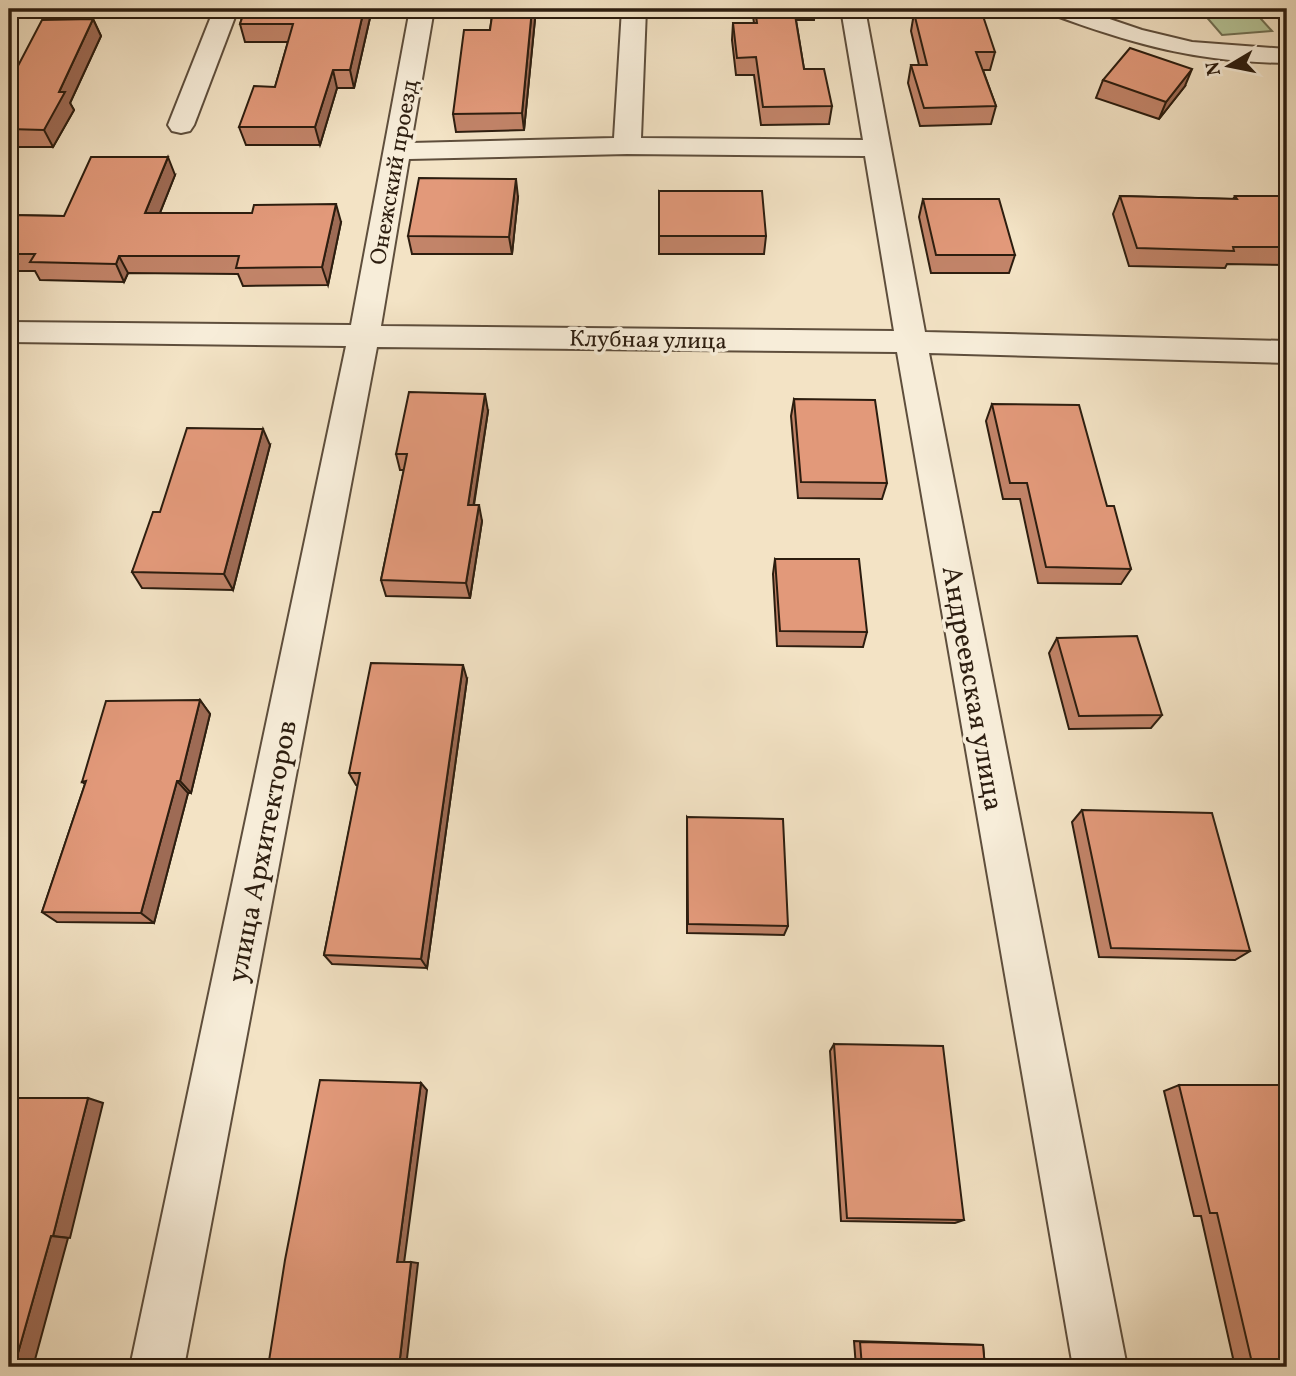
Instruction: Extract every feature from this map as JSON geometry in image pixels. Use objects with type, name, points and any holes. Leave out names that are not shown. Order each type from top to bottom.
[{"type":"street","points":[[181,125],[226,9]]},
{"type":"street","name":"Онежский проезд","points":[[365,335],[422,9]]},
{"type":"street","points":[[627,146],[634,9]]},
{"type":"street","name":"Андреевская улица","points":[[853,9],[911,342],[1100,1367]]},
{"type":"street","points":[[1059,9],[1116,30],[1178,47],[1287,56]]},
{"type":"street","points":[[1116,30],[1140,11]]},
{"type":"street","points":[[396,151],[627,146],[879,148]]},
{"type":"street","name":"Клубная улица","points":[[9,332],[911,342],[1287,352]]},
{"type":"street","name":"улица Архитекторов","points":[[157,1367],[365,335]]},
{"type":"green space","points":[[1207,9],[1252,9],[1272,31],[1222,35],[1203,13]]},
{"type":"building","points":[[245,9],[364,9],[350,70],[333,70],[315,127],[239,127],[254,86],[275,87],[293,24],[240,24]]},
{"type":"building","points":[[493,9],[532,9],[522,113],[453,114],[464,30],[490,30]]},
{"type":"building","points":[[755,9],[794,9],[804,69],[824,69],[832,106],[763,107],[756,57],[737,58],[733,23],[757,23]]},
{"type":"building","points":[[914,13],[982,13],[995,52],[976,52],[996,106],[924,108],[911,65],[927,65]]},
{"type":"building","points":[[93,19],[59,92],[65,92],[44,130],[9,129],[9,83],[42,20]]},
{"type":"building","points":[[1130,48],[1192,69],[1166,102],[1103,80]]},
{"type":"building","points":[[91,157],[168,157],[145,213],[252,213],[254,205],[336,204],[322,267],[236,268],[239,256],[119,256],[116,264],[30,262],[35,254],[9,254],[9,215],[64,216]]},
{"type":"building","points":[[419,178],[516,179],[509,237],[408,236]]},
{"type":"building","points":[[659,191],[762,191],[766,236],[659,236]]},
{"type":"building","points":[[1120,196],[1237,199],[1235,196],[1287,196],[1287,247],[1233,247],[1234,251],[1137,248]]},
{"type":"building","points":[[923,199],[999,199],[1015,255],[936,255]]},
{"type":"building","points":[[409,392],[485,394],[468,505],[479,505],[466,583],[381,580],[407,454],[396,454]]},
{"type":"building","points":[[794,399],[875,400],[887,483],[801,482]]},
{"type":"building","points":[[992,404],[1079,405],[1107,506],[1114,506],[1131,569],[1046,567],[1027,483],[1010,483]]},
{"type":"building","points":[[187,428],[263,429],[224,574],[132,572],[153,512],[160,512]]},
{"type":"building","points":[[775,559],[859,559],[867,632],[780,631]]},
{"type":"building","points":[[1137,636],[1162,715],[1079,716],[1057,638]]},
{"type":"building","points":[[371,663],[463,665],[421,959],[324,955],[360,773],[349,773]]},
{"type":"building","points":[[200,700],[180,781],[177,781],[141,913],[42,912],[86,781],[82,782],[106,701]]},
{"type":"building","points":[[1082,810],[1212,813],[1250,951],[1111,948]]},
{"type":"building","points":[[687,817],[783,819],[788,926],[688,924]]},
{"type":"building","points":[[834,1044],[943,1046],[964,1220],[847,1218]]},
{"type":"building","points":[[320,1080],[421,1083],[397,1262],[411,1262],[399,1367],[268,1367],[285,1260]]},
{"type":"building","points":[[1179,1085],[1287,1085],[1287,1367],[1253,1367],[1217,1213],[1210,1213]]},
{"type":"building","points":[[9,1098],[88,1098],[53,1236],[14,1367],[9,1367]]},
{"type":"building","points":[[860,1342],[983,1345],[985,1367],[862,1367]]}]
